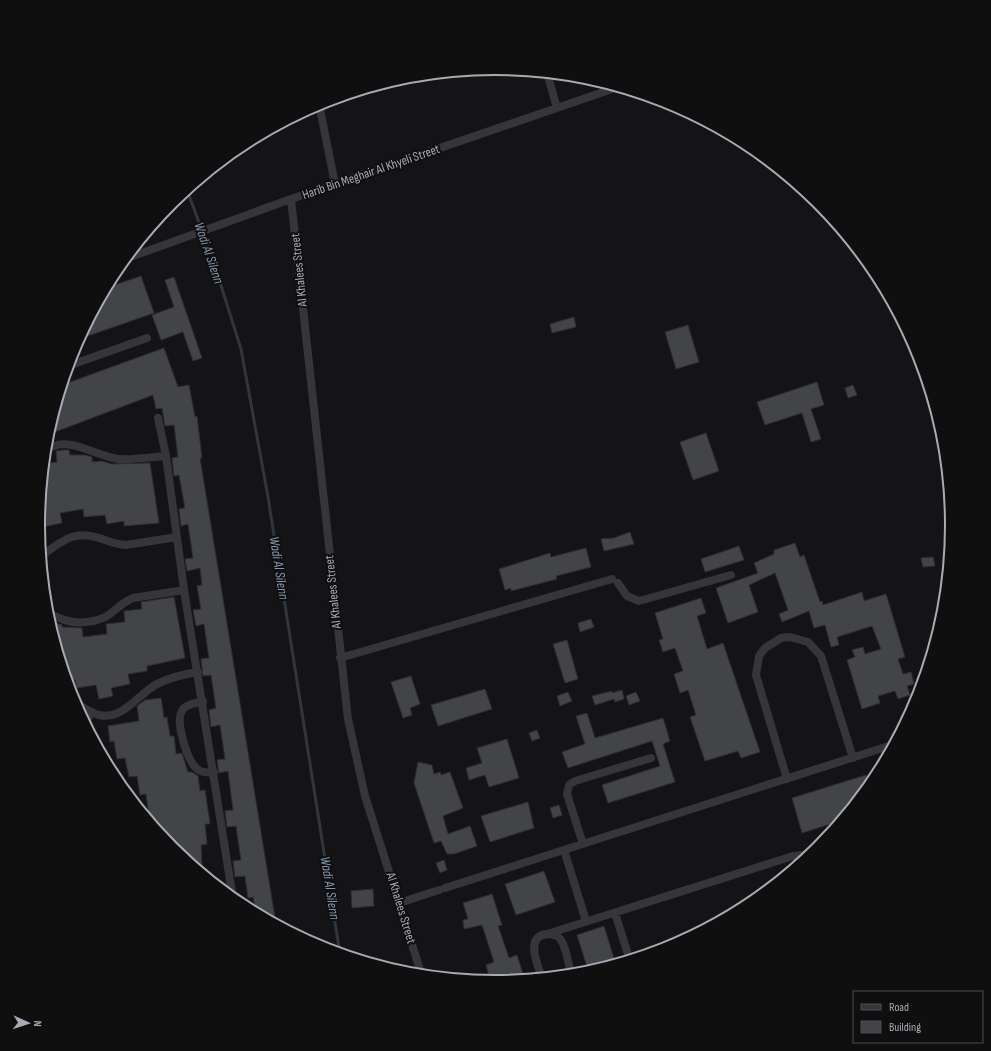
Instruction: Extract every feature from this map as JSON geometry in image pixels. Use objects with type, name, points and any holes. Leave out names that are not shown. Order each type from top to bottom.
[{"type":"street","points":[[549,78],[557,108]]},
{"type":"street","name":"Harib Bin Meghair Al Khyeli Street","points":[[135,255],[291,199],[610,90]]},
{"type":"street","points":[[319,111],[335,184]]},
{"type":"street","name":"Al Khalees Street","points":[[291,199],[340,658],[348,719],[365,796],[420,969]]},
{"type":"street","points":[[75,363],[147,338]]},
{"type":"street","points":[[158,418],[166,456],[184,590],[203,701],[232,891]]},
{"type":"street","points":[[52,447],[59,444],[72,444],[97,454],[121,459],[166,456]]},
{"type":"street","points":[[46,552],[54,545],[75,536],[98,538],[118,545],[176,537]]},
{"type":"street","points":[[340,658],[615,581],[627,596],[639,601],[731,575]]},
{"type":"street","points":[[55,617],[67,621],[81,623],[94,621],[107,616],[125,601],[133,598],[184,590]]},
{"type":"street","points":[[787,779],[756,675],[759,656],[765,648],[780,638],[794,638],[808,642],[821,656],[852,758]]},
{"type":"street","points":[[83,707],[99,715],[121,712],[144,692],[159,683],[185,674],[198,672]]},
{"type":"street","points":[[203,701],[184,708],[180,715],[180,726],[182,737],[193,765],[202,772],[214,772]]},
{"type":"street","points":[[88,718],[92,712]]},
{"type":"street","points":[[400,903],[889,746]]},
{"type":"street","points":[[583,844],[567,794],[569,785],[575,781],[652,758]]},
{"type":"street","points":[[564,850],[586,921]]},
{"type":"street","points":[[541,973],[534,947],[537,939],[544,935],[793,856],[802,855]]},
{"type":"street","points":[[615,913],[628,956]]},
{"type":"street","points":[[544,935],[552,934],[560,938],[570,969]]},
{"type":"building","points":[[141,276],[154,313],[86,336],[105,300],[115,285]]},
{"type":"building","points":[[174,277],[202,358],[193,361],[183,332],[161,340],[152,315],[174,307],[165,280]]},
{"type":"building","points":[[574,317],[576,327],[552,333],[550,324]]},
{"type":"building","points":[[688,325],[699,362],[676,369],[665,332]]},
{"type":"building","points":[[164,348],[178,387],[189,385],[195,417],[197,416],[202,458],[200,458],[275,919],[255,906],[253,897],[248,898],[245,876],[235,877],[233,861],[241,860],[236,826],[227,827],[225,811],[233,810],[228,771],[219,773],[217,760],[225,759],[220,725],[211,727],[209,710],[216,708],[211,675],[203,676],[201,659],[209,658],[204,624],[196,626],[193,610],[201,609],[197,586],[202,585],[200,568],[187,571],[185,559],[193,558],[188,524],[181,526],[179,509],[185,508],[179,475],[174,476],[172,458],[178,457],[174,425],[165,426],[162,408],[156,409],[153,395],[55,432],[60,409],[68,383]]},
{"type":"building","points":[[817,382],[824,405],[811,409],[821,439],[811,442],[802,413],[765,425],[757,402]]},
{"type":"building","points":[[853,385],[857,395],[848,398],[845,388]]},
{"type":"building","points":[[706,433],[719,471],[693,480],[680,442]]},
{"type":"building","points":[[69,450],[70,455],[85,455],[92,457],[92,462],[102,461],[111,464],[150,463],[159,523],[124,526],[124,521],[107,524],[105,515],[84,517],[83,509],[60,513],[62,523],[45,527],[49,467],[50,463],[57,462],[56,451]]},
{"type":"building","points":[[630,532],[634,544],[604,551],[601,539],[614,538]]},
{"type":"building","points":[[795,543],[800,557],[804,555],[820,602],[822,601],[823,605],[862,592],[864,601],[886,594],[905,657],[898,659],[903,674],[911,672],[914,684],[907,686],[910,695],[898,699],[895,691],[878,696],[880,703],[862,709],[847,660],[855,657],[852,650],[863,647],[865,654],[881,649],[872,626],[837,637],[839,645],[831,647],[825,625],[814,628],[809,611],[782,622],[779,614],[788,610],[775,573],[749,585],[758,612],[728,623],[716,588],[758,573],[754,563],[774,554],[774,550]]},
{"type":"building","points":[[739,546],[744,560],[705,572],[701,559]]},
{"type":"building","points":[[586,548],[591,567],[556,576],[557,579],[511,591],[511,588],[505,590],[499,569],[550,553],[551,557]]},
{"type":"building","points":[[933,557],[935,566],[923,567],[921,558]]},
{"type":"building","points":[[174,597],[185,658],[147,666],[147,671],[128,674],[130,684],[111,688],[113,696],[99,699],[96,685],[77,688],[75,680],[73,680],[69,670],[60,642],[56,623],[62,625],[62,627],[82,628],[83,637],[107,634],[106,624],[125,622],[124,611],[142,609],[141,602]]},
{"type":"building","points":[[701,598],[706,613],[697,616],[707,649],[723,643],[760,752],[741,758],[738,751],[705,761],[690,717],[696,715],[688,690],[680,693],[674,674],[683,671],[675,648],[663,652],[659,640],[663,639],[655,613]]},
{"type":"building","points":[[591,619],[594,627],[580,632],[578,623]]},
{"type":"building","points":[[567,640],[578,679],[565,683],[553,644]]},
{"type":"building","points":[[411,676],[420,704],[410,708],[412,715],[403,718],[391,682]]},
{"type":"building","points":[[485,689],[492,709],[438,726],[431,705]]},
{"type":"building","points":[[622,690],[624,699],[615,702],[614,699],[595,705],[592,696]]},
{"type":"building","points":[[568,692],[572,701],[560,706],[557,696]]},
{"type":"building","points":[[636,692],[640,701],[629,705],[626,696]]},
{"type":"building","points":[[161,698],[164,718],[167,717],[170,736],[174,736],[176,754],[182,753],[188,772],[192,772],[198,776],[200,791],[205,790],[210,824],[205,824],[207,844],[201,845],[202,865],[198,864],[177,844],[149,813],[146,794],[140,795],[137,776],[129,777],[125,758],[117,759],[114,741],[110,742],[108,726],[139,721],[137,706],[145,700]]},
{"type":"building","points":[[587,713],[595,738],[663,718],[670,741],[663,744],[675,782],[608,803],[602,785],[660,766],[652,741],[568,768],[562,752],[585,744],[576,716]]},
{"type":"building","points":[[537,730],[540,738],[532,741],[529,733]]},
{"type":"building","points":[[507,739],[519,778],[489,787],[485,775],[469,780],[466,768],[482,763],[477,748]]},
{"type":"building","points":[[418,762],[432,765],[434,774],[440,772],[441,775],[450,772],[463,808],[443,816],[448,834],[470,826],[477,846],[454,854],[447,854],[441,841],[434,843],[414,783]]},
{"type":"building","points":[[866,775],[868,780],[834,823],[802,833],[792,798]]},
{"type":"building","points":[[528,802],[534,828],[490,842],[481,816]]},
{"type":"building","points":[[559,805],[562,815],[553,818],[550,808]]},
{"type":"building","points":[[444,860],[447,870],[440,873],[436,863]]},
{"type":"building","points":[[544,871],[555,902],[516,915],[505,884]]},
{"type":"building","points":[[373,889],[374,906],[352,908],[351,891]]},
{"type":"building","points":[[492,894],[502,925],[498,926],[509,958],[517,955],[523,975],[489,976],[486,965],[494,962],[482,925],[464,929],[463,920],[468,919],[463,903]]},
{"type":"building","points":[[604,926],[615,960],[587,966],[577,935]]},
{"type":"waterway","name":"Wadi Al Silenn","points":[[189,196],[213,260],[241,349],[268,497],[339,948]]}]
